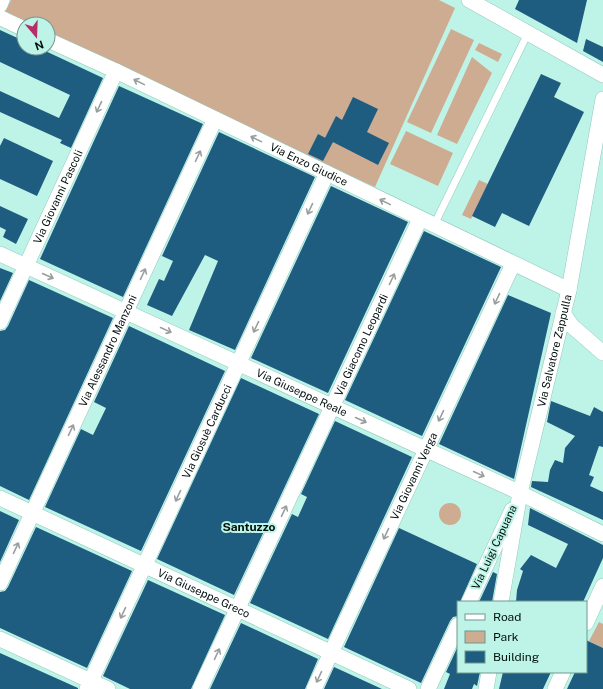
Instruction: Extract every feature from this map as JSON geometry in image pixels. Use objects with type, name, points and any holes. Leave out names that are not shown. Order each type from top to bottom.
[{"type":"street","points":[[0,6],[2,0]]},
{"type":"street","points":[[469,0],[603,75]]},
{"type":"street","points":[[0,17],[16,25]]},
{"type":"street","name":"Via Enzo Giudice","points":[[56,44],[116,71],[569,290]]},
{"type":"street","name":"Via Giovanni Pascoli","points":[[0,322],[116,71]]},
{"type":"street","name":"Via Salvatore Zappulla","points":[[501,601],[520,493],[569,290],[603,98]]},
{"type":"street","name":"Via Alessandro Manzoni","points":[[0,583],[215,119]]},
{"type":"street","name":"Via Giosuè Carducci","points":[[89,685],[327,173]]},
{"type":"street","name":"Via Giacomo Leopardi","points":[[200,689],[332,407],[427,222]]},
{"type":"street","name":"Via Giuseppe Reale","points":[[0,254],[426,449],[603,534]]},
{"type":"street","name":"Via Giovanni Verga","points":[[314,689],[513,264]]},
{"type":"street","points":[[563,313],[572,326],[603,353]]},
{"type":"street","name":"Via Luigi Capuana","points":[[469,601],[520,493]]},
{"type":"street","name":"Via Giuseppe Greco","points":[[0,498],[409,689]]},
{"type":"street","points":[[587,621],[603,586]]},
{"type":"street","points":[[428,689],[457,627]]},
{"type":"street","points":[[0,639],[89,685],[108,689]]},
{"type":"street","points":[[486,689],[489,673]]},
{"type":"street","points":[[555,689],[563,673]]},
{"type":"lane","points":[[427,222],[528,33]]},
{"type":"green space","points":[[11,0],[439,0],[455,8],[375,187],[56,36],[56,16],[16,16],[16,17],[5,12]]},
{"type":"green space","points":[[451,29],[474,40],[431,133],[407,122]]},
{"type":"green space","points":[[479,43],[502,54],[498,62],[475,50]]},
{"type":"green space","points":[[472,57],[492,73],[457,144],[437,135]]},
{"type":"green space","points":[[406,131],[453,153],[438,186],[390,164]]},
{"type":"green space","points":[[479,180],[488,184],[471,219],[462,215]]},
{"type":"green space","points":[[450,503],[458,506],[461,514],[458,522],[450,525],[442,522],[439,514],[442,506]]},
{"type":"green space","points":[[599,622],[603,624],[603,648],[589,641]]},
{"type":"building","points":[[519,0],[587,0],[577,43],[515,9]]},
{"type":"building","points":[[0,30],[16,37],[16,56],[56,56],[103,78],[71,148],[60,143],[62,140],[0,112],[0,91],[59,118],[70,95],[0,62]]},
{"type":"building","points":[[586,39],[603,47],[603,62],[583,51]]},
{"type":"building","points":[[541,74],[561,83],[554,97],[584,112],[529,226],[502,213],[495,227],[472,216]]},
{"type":"building","points":[[119,86],[203,124],[123,297],[40,259]]},
{"type":"building","points":[[353,97],[378,109],[367,132],[389,143],[378,165],[325,138],[336,116],[342,120]]},
{"type":"building","points":[[219,132],[315,177],[235,350],[189,330],[218,261],[205,255],[172,316],[147,305],[159,279],[164,281],[173,261],[162,256]]},
{"type":"building","points":[[318,134],[333,142],[323,161],[308,154]]},
{"type":"building","points":[[4,138],[53,161],[37,196],[0,179],[0,146]]},
{"type":"building","points":[[331,186],[408,222],[328,393],[251,358]]},
{"type":"building","points":[[0,206],[28,219],[16,244],[3,237],[6,230],[0,227]]},
{"type":"building","points":[[424,231],[501,267],[422,436],[345,400]]},
{"type":"building","points":[[0,268],[13,273],[0,301]]},
{"type":"building","points":[[29,280],[113,318],[29,500],[0,486],[0,331],[5,330],[8,326]]},
{"type":"building","points":[[508,295],[551,313],[514,479],[439,444]]},
{"type":"building","points":[[129,326],[225,371],[141,551],[45,507],[81,429],[93,435],[106,408],[94,402]]},
{"type":"building","points":[[241,378],[319,414],[234,595],[157,559]]},
{"type":"building","points":[[551,401],[590,416],[594,407],[603,412],[603,447],[599,446],[589,475],[594,477],[590,486],[603,492],[603,520],[531,487],[532,481],[548,482],[550,470],[555,460],[563,463],[565,448],[575,436],[547,422]]},
{"type":"building","points":[[335,421],[412,457],[328,639],[250,603],[292,514],[298,517],[307,497],[301,494]]},
{"type":"building","points":[[530,508],[603,545],[603,558],[583,601],[516,601],[517,590],[523,571],[520,569],[531,555],[556,568],[568,544],[528,525]]},
{"type":"building","points":[[0,511],[19,520],[0,562]]},
{"type":"building","points":[[36,527],[132,571],[87,668],[0,628],[0,592],[5,591],[8,587]]},
{"type":"building","points":[[399,528],[477,564],[460,601],[457,601],[457,616],[453,617],[450,621],[421,683],[344,647]]},
{"type":"building","points":[[493,572],[497,574],[492,601],[479,601]]},
{"type":"building","points":[[148,580],[225,615],[191,689],[130,689],[103,676]]},
{"type":"building","points":[[241,623],[318,659],[305,689],[210,689]]},
{"type":"building","points":[[587,640],[603,648],[603,689],[567,689],[575,673],[587,673]]},
{"type":"building","points":[[457,648],[457,673],[480,673],[477,686],[474,684],[472,689],[444,689],[450,674],[446,672]]},
{"type":"building","points":[[0,653],[78,688],[78,689],[0,689]]},
{"type":"building","points":[[334,667],[345,672],[382,689],[324,689]]},
{"type":"building","points":[[503,673],[551,673],[543,689],[499,689]]},
{"type":"district","name":"Santuzzo","points":[[249,527]]}]
